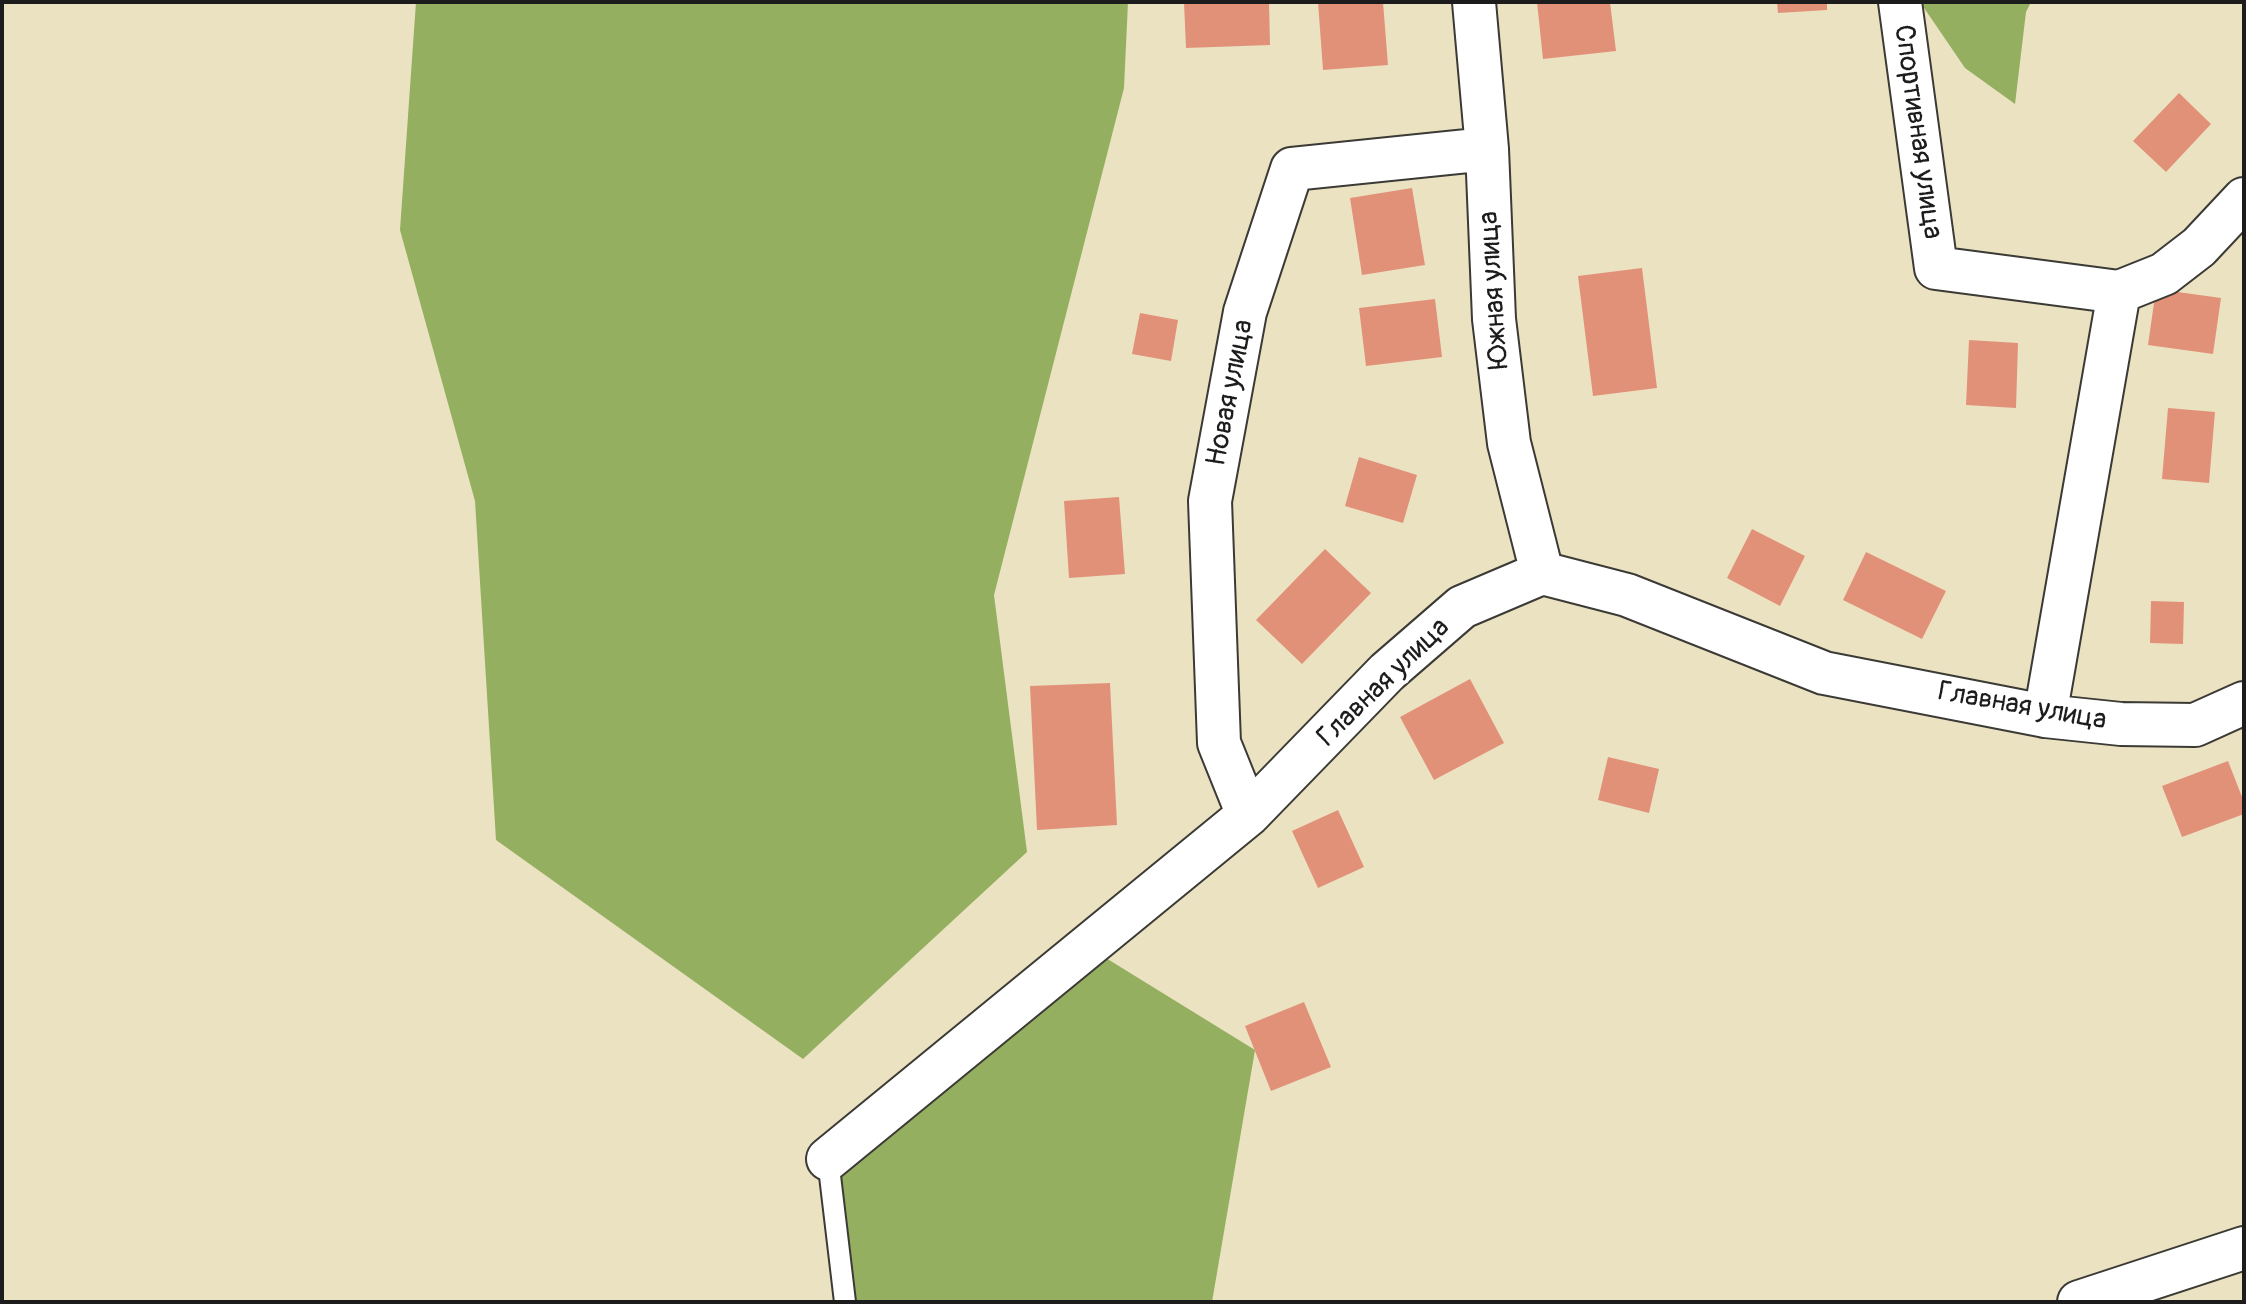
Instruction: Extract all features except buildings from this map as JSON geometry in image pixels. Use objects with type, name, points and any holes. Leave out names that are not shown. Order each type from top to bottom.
[{"type":"street","name":"Южная улица","points":[[1474,2],[1487,149],[1494,319],[1509,443],[1542,573]]},
{"type":"street","name":"Спортивная улица","points":[[1900,2],[1936,268],[2119,292],[2164,274],[2199,247],[2244,199]]},
{"type":"street","name":"Новая улица","points":[[1248,815],[1219,743],[1210,501],[1245,312],[1292,169],[1487,149]]},
{"type":"street","points":[[2045,716],[2119,292]]},
{"type":"street","name":"Главная улица","points":[[828,1159],[1248,815],[1387,672],[1462,607],[1542,573],[1627,595],[1824,673],[2045,716],[2121,724],[2195,725],[2244,703]]},
{"type":"street","points":[[2079,1302],[2244,1248]]},
{"type":"lane","points":[[828,1159],[845,1302]]},
{"type":"green space","points":[[416,2],[1128,2],[1124,88],[994,595],[1027,852],[803,1059],[496,840],[475,501],[400,230]]},
{"type":"green space","points":[[1920,2],[2031,2],[2026,12],[2015,104],[1965,68]]},
{"type":"green space","points":[[1101,955],[1255,1050],[1212,1302],[847,1302],[825,1196],[863,1134]]}]
